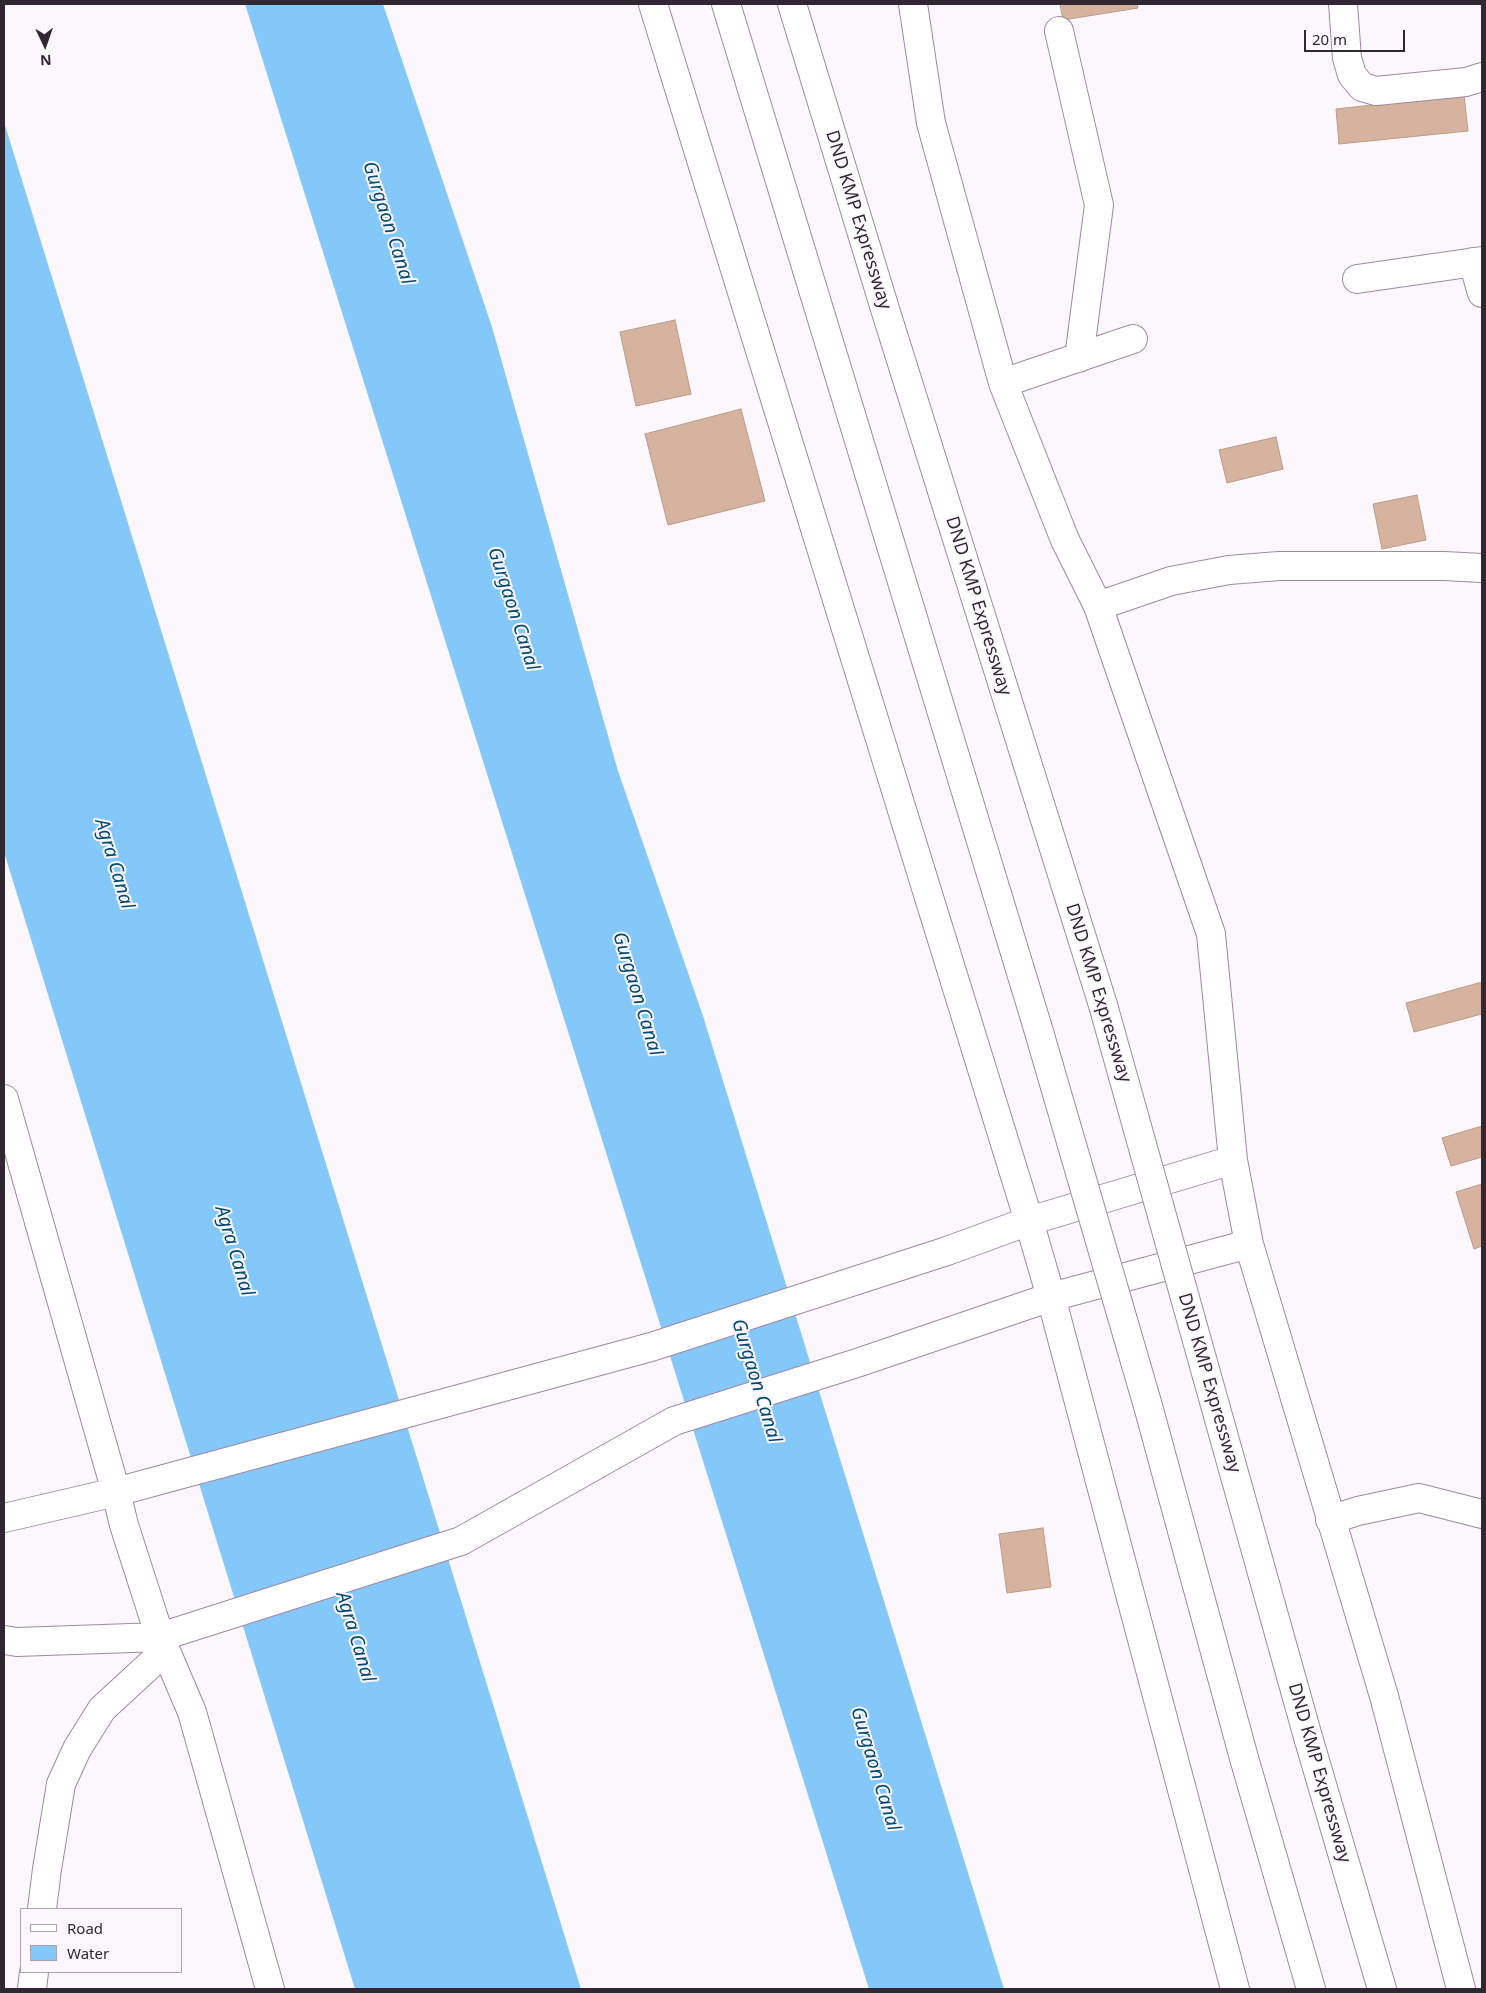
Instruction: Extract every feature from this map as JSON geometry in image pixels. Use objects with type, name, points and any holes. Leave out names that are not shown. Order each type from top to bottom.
[{"type":"main road","points":[[653,4],[1029,1222],[1236,1989]]},
{"type":"main road","points":[[726,4],[1037,1025],[1148,1406],[1244,1758],[1311,1989]]},
{"type":"main road","name":"DND KMP Expressway","points":[[792,4],[885,309],[1103,1005],[1308,1737],[1382,1989]]},
{"type":"main road","points":[[913,4],[931,123],[1002,383],[1066,540],[1098,606],[1211,934],[1233,1160],[1249,1244],[1384,1696],[1461,1989]]},
{"type":"main road","points":[[1343,4],[1347,58],[1352,74],[1362,87],[1376,91],[1466,82],[1482,77]]},
{"type":"main road","points":[[1059,31],[1099,205],[1079,358]]},
{"type":"main road","points":[[1357,279],[1478,262],[1482,293]]},
{"type":"main road","points":[[1002,383],[1133,339]]},
{"type":"main road","points":[[1098,606],[1171,581],[1229,570],[1279,566],[1444,566],[1482,568]]},
{"type":"main road","points":[[4,1099],[124,1525],[163,1644],[192,1712],[270,1989]]},
{"type":"main road","points":[[4,1518],[116,1492],[651,1347],[1029,1222],[1233,1160]]},
{"type":"main road","points":[[42,1908],[46,1869],[62,1784],[76,1749],[102,1709],[163,1644],[209,1621],[461,1541],[674,1421],[857,1363],[1051,1298],[1249,1244]]},
{"type":"main road","points":[[1330,1520],[1358,1510],[1419,1498],[1482,1514]]},
{"type":"main road","points":[[4,1640],[17,1642],[163,1644]]},
{"type":"main road","points":[[32,1989],[34,1973]]},
{"type":"water","name":"Gurgaon Canal","points":[[245,4],[383,4],[492,327],[618,771],[703,1016],[1004,1989],[869,1989]]},
{"type":"water","name":"Agra Canal","points":[[4,122],[581,1989],[355,1989],[4,852]]},
{"type":"building","points":[[1060,4],[1137,4],[1138,8],[1063,20]]},
{"type":"building","points":[[1464,95],[1468,131],[1339,144],[1336,109]]},
{"type":"building","points":[[675,320],[691,394],[636,406],[620,332]]},
{"type":"building","points":[[741,409],[765,501],[668,525],[645,434]]},
{"type":"building","points":[[1276,437],[1283,469],[1227,483],[1219,450]]},
{"type":"building","points":[[1417,495],[1426,540],[1382,549],[1373,504]]},
{"type":"building","points":[[1482,982],[1482,1014],[1414,1032],[1406,1003]]},
{"type":"building","points":[[1482,1126],[1482,1157],[1451,1166],[1442,1138]]},
{"type":"building","points":[[1482,1184],[1482,1246],[1474,1249],[1456,1192]]},
{"type":"building","points":[[1043,1528],[1051,1587],[1007,1593],[999,1534]]}]
